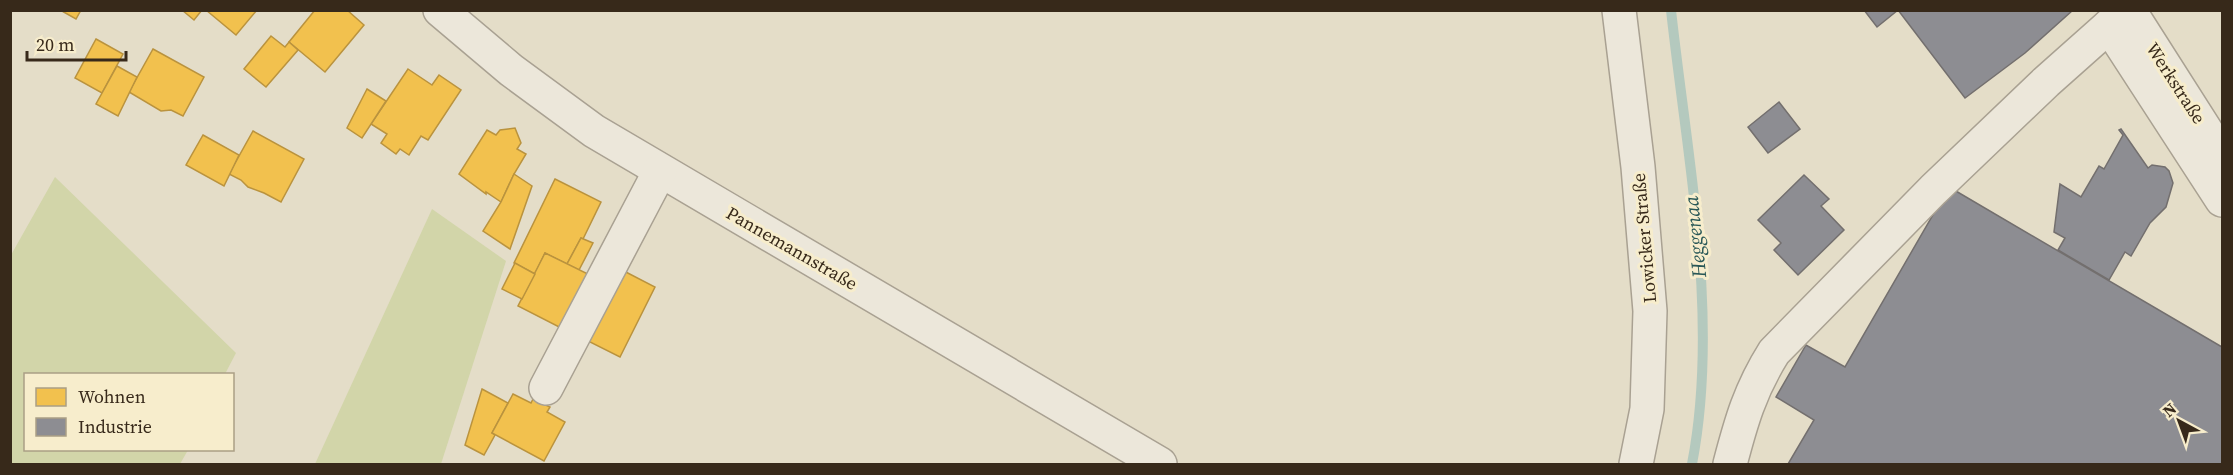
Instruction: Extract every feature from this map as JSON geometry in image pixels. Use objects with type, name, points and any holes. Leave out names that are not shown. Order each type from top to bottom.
[{"type":"street","name":"Pannemannstraße","points":[[440,10],[511,70],[594,130],[1160,465]]},
{"type":"street","name":"Lowicker Straße","points":[[1619,10],[1638,167],[1650,311],[1647,409],[1636,465]]},
{"type":"street","points":[[1730,465],[1741,422],[1758,378],[1774,352],[1941,182],[2046,82],[2122,16],[2223,200]]},
{"type":"street","name":"Werkstraße","points":[[2122,16],[2223,156]]},
{"type":"street","points":[[546,388],[660,171]]},
{"type":"green space","points":[[55,177],[236,353],[226,373],[24,373],[24,451],[187,451],[180,464],[11,464],[11,255]]},
{"type":"green space","points":[[432,209],[506,261],[441,464],[315,464]]},
{"type":"building: Wohnen","points":[[60,10],[81,10],[76,19]]},
{"type":"building: Wohnen","points":[[182,10],[202,10],[194,20]]},
{"type":"building: Wohnen","points":[[206,10],[257,10],[236,35]]},
{"type":"building: Wohnen","points":[[315,10],[347,10],[364,25],[325,72],[289,42]]},
{"type":"building: Wohnen","points":[[271,36],[285,47],[289,42],[298,50],[266,87],[244,69]]},
{"type":"building: Wohnen","points":[[96,39],[123,54],[102,93],[75,78]]},
{"type":"building: Wohnen","points":[[153,49],[204,77],[183,116],[171,110],[161,111],[129,92]]},
{"type":"building: Wohnen","points":[[117,66],[137,77],[118,116],[96,104]]},
{"type":"building: Wohnen","points":[[408,69],[432,85],[439,75],[461,90],[428,140],[421,136],[409,155],[400,149],[396,154],[381,143],[387,134],[371,124]]},
{"type":"building: Wohnen","points":[[367,89],[386,101],[362,138],[347,128]]},
{"type":"building: Wohnen","points":[[515,128],[521,143],[517,149],[526,154],[501,202],[459,174],[487,130],[496,135],[500,130]]},
{"type":"building: Wohnen","points":[[253,131],[304,159],[281,202],[248,187],[241,180],[229,174]]},
{"type":"building: Wohnen","points":[[203,135],[239,155],[224,186],[186,165]]},
{"type":"building: Wohnen","points":[[514,174],[532,186],[510,249],[483,231],[501,202]]},
{"type":"building: Wohnen","points":[[555,179],[601,202],[583,239],[581,238],[567,264],[545,253],[535,274],[514,263]]},
{"type":"building: Wohnen","points":[[581,238],[593,243],[579,270],[567,264]]},
{"type":"building: Wohnen","points":[[545,253],[592,276],[565,330],[518,306]]},
{"type":"building: Wohnen","points":[[515,263],[535,274],[522,299],[502,289]]},
{"type":"building: Wohnen","points":[[620,269],[655,287],[620,357],[584,339]]},
{"type":"building: Wohnen","points":[[482,389],[508,403],[492,433],[495,435],[484,455],[465,445]]},
{"type":"building: Wohnen","points":[[513,394],[531,403],[533,399],[550,407],[547,412],[565,422],[544,461],[492,433]]},
{"type":"building: Industrie","points":[[1864,10],[1898,10],[1877,27]]},
{"type":"building: Industrie","points":[[1898,10],[2073,10],[2025,53],[1965,98]]},
{"type":"building: Industrie","points":[[1779,102],[1800,129],[1768,153],[1748,127]]},
{"type":"building: Industrie","points":[[2121,129],[2148,168],[2152,165],[2165,167],[2173,183],[2166,207],[2150,223],[2131,256],[2125,252],[2109,280],[2058,250],[2065,238],[2054,232],[2060,184],[2081,197],[2099,166],[2104,169],[2123,135],[2119,130]]},
{"type":"building: Industrie","points":[[1804,175],[1829,199],[1821,206],[1844,230],[1798,275],[1774,250],[1781,243],[1758,220]]},
{"type":"building: Industrie","points":[[1949,187],[2222,347],[2222,464],[1788,464],[1814,420],[1776,397],[1806,345],[1845,367]]},
{"type":"waterway","name":"Heggenaa","points":[[1671,10],[1692,180],[1702,295],[1703,353],[1700,409],[1692,464]]}]
